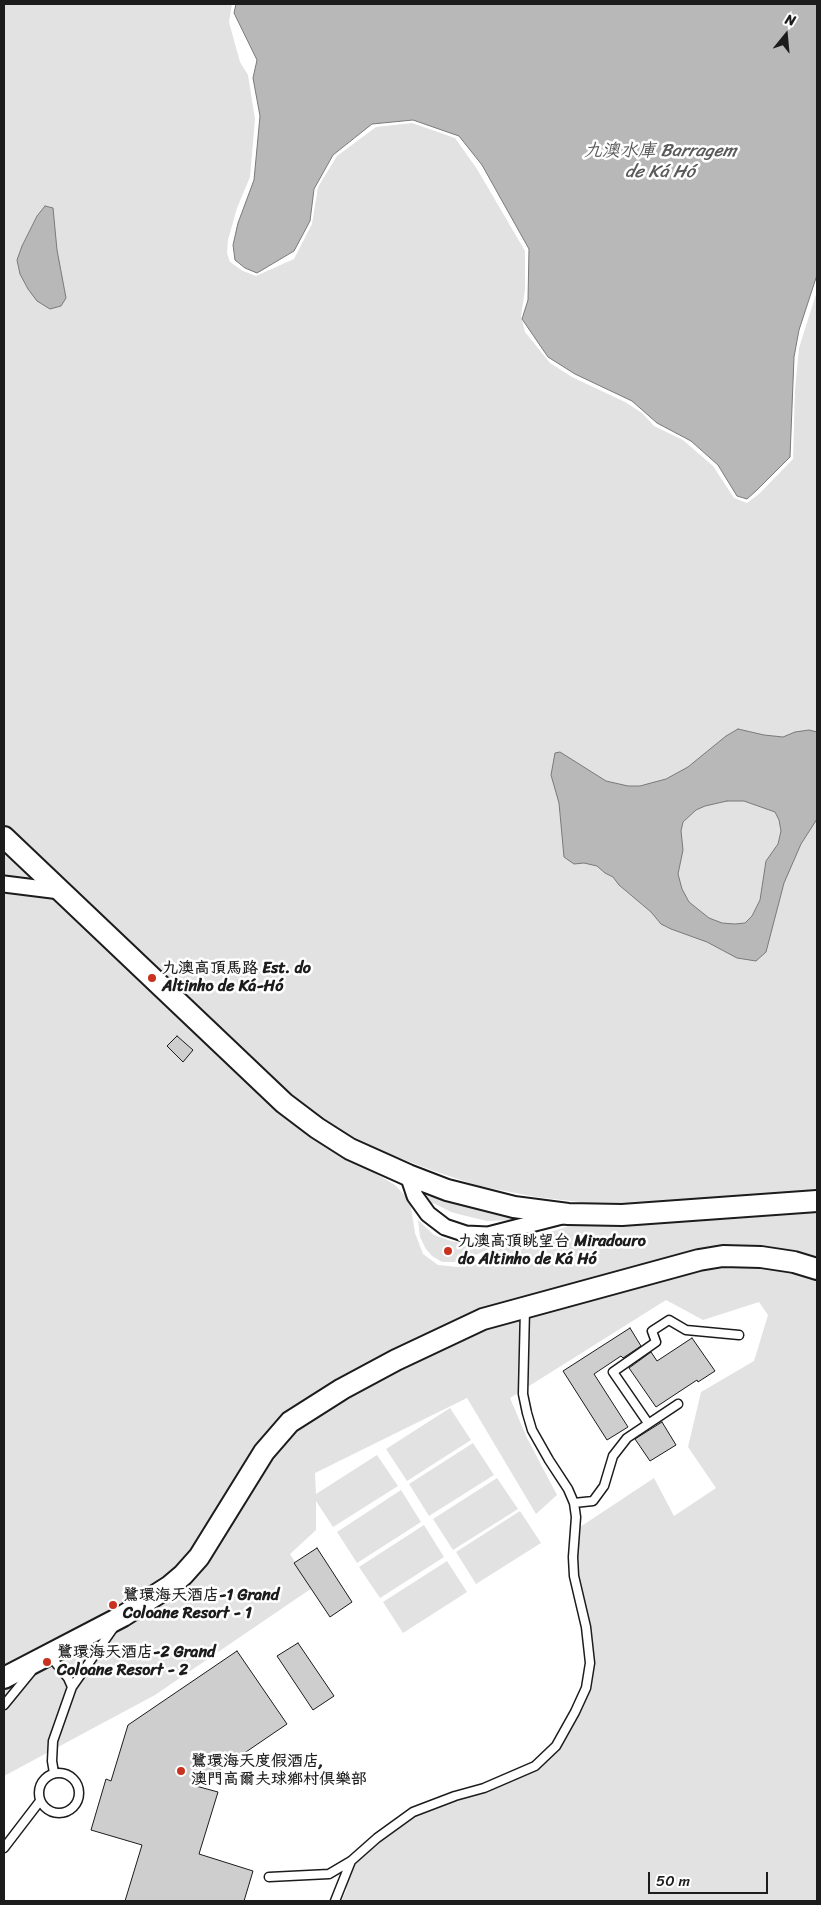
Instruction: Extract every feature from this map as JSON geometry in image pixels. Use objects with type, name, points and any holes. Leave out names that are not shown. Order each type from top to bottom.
[{"type":"main road","points":[[4,837],[284,1103],[317,1128],[350,1149],[408,1175],[447,1190],[514,1207],[568,1214],[622,1215],[817,1201]]},
{"type":"main road","points":[[4,1678],[123,1616],[170,1586],[199,1557],[264,1452],[290,1422],[342,1389],[448,1335],[483,1319],[672,1266],[722,1256],[778,1259],[817,1269]]},
{"type":"street","points":[[4,884],[60,891]]},
{"type":"street","points":[[408,1175],[415,1196],[428,1214],[445,1228],[466,1234],[488,1235],[568,1214]]},
{"type":"lane","points":[[269,1877],[329,1874],[351,1862],[377,1838],[413,1812],[455,1796],[484,1788],[535,1766],[556,1746],[576,1712],[586,1688],[590,1663],[586,1627],[574,1576],[573,1556],[576,1517],[574,1504],[568,1489],[532,1430],[527,1413],[523,1394],[525,1307]]},
{"type":"lane","points":[[648,1423],[613,1372],[656,1342],[652,1331],[669,1320],[686,1330],[739,1335]]},
{"type":"lane","points":[[574,1504],[593,1501],[604,1486],[613,1456],[627,1438],[678,1404]]},
{"type":"lane","points":[[54,1773],[52,1760],[53,1740],[72,1687],[123,1616]]},
{"type":"lane","points":[[4,1705],[28,1674],[49,1654],[68,1678],[72,1687]]},
{"type":"lane","points":[[54,1773],[67,1774],[77,1783],[79,1796],[77,1803],[68,1812],[54,1813],[48,1811],[40,1801],[38,1794],[42,1781],[54,1773]]},
{"type":"lane","points":[[4,1848],[40,1801]]},
{"type":"lane","points":[[335,1901],[351,1862]]},
{"type":"shaded area","points":[[4,4],[232,4],[229,22],[240,62],[248,75],[255,119],[250,177],[237,208],[228,240],[227,253],[230,262],[243,271],[256,276],[294,259],[312,224],[318,187],[337,156],[376,127],[412,123],[455,138],[477,169],[525,251],[525,290],[521,316],[525,332],[550,363],[572,377],[625,402],[642,413],[654,426],[683,440],[713,466],[734,498],[747,503],[759,494],[793,459],[795,390],[799,348],[817,291],[817,1190],[606,1205],[536,1197],[479,1186],[389,1154],[351,1136],[323,1119],[266,1073],[161,998],[254,1089],[308,1133],[395,1185],[410,1201],[415,1233],[423,1254],[438,1265],[458,1267],[505,1247],[569,1226],[735,1219],[817,1211],[817,1901],[341,1901],[346,1891],[351,1861],[413,1812],[519,1774],[556,1746],[575,1712],[590,1663],[576,1589],[574,1531],[654,1478],[674,1516],[716,1488],[688,1447],[701,1392],[754,1361],[768,1315],[759,1302],[703,1320],[666,1300],[510,1398],[527,1438],[557,1495],[536,1514],[467,1398],[315,1473],[316,1494],[377,1455],[398,1486],[333,1527],[316,1501],[316,1530],[290,1554],[312,1588],[155,1695],[4,1776]]},
{"type":"shaded area","points":[[423,1195],[525,1219],[517,1224],[513,1220],[487,1221],[451,1212],[433,1203],[430,1207]]},
{"type":"shaded area","points":[[418,1220],[434,1235],[451,1241],[470,1245],[507,1241],[467,1259],[455,1262],[442,1262],[432,1256],[426,1249],[420,1237]]},
{"type":"shaded area","points":[[450,1408],[471,1440],[407,1481],[386,1449]]},
{"type":"shaded area","points":[[473,1443],[494,1475],[429,1516],[409,1484]]},
{"type":"shaded area","points":[[497,1478],[518,1509],[453,1550],[433,1519]]},
{"type":"shaded area","points":[[401,1490],[421,1522],[357,1563],[337,1532]]},
{"type":"shaded area","points":[[520,1511],[541,1543],[476,1584],[456,1552]]},
{"type":"shaded area","points":[[424,1525],[444,1557],[380,1598],[359,1567]]},
{"type":"shaded area","points":[[447,1561],[467,1592],[403,1633],[383,1602]]},
{"type":"water","name":"九澳水庫 Barragem de Ká Hó","points":[[236,4],[817,4],[817,275],[799,330],[794,357],[790,457],[747,499],[737,496],[718,465],[691,441],[657,423],[632,401],[575,374],[548,357],[522,319],[528,300],[529,249],[482,165],[459,136],[413,120],[372,124],[333,155],[314,189],[310,221],[294,251],[257,273],[245,268],[235,260],[233,245],[238,223],[254,180],[260,116],[253,78],[257,60],[234,13]]},
{"type":"water","points":[[45,206],[53,208],[57,250],[66,298],[61,306],[50,309],[37,301],[28,289],[20,274],[17,260],[37,216]]},
{"type":"water","points":[[738,729],[783,737],[795,732],[809,730],[817,732],[817,819],[801,844],[784,883],[766,952],[756,961],[737,958],[707,942],[661,924],[651,912],[619,885],[613,877],[597,866],[584,863],[574,864],[564,857],[559,803],[551,775],[555,753],[560,752],[606,781],[628,786],[640,786],[666,779],[688,767],[726,736]],"holes":[[[727,801],[744,801],[775,812],[781,831],[778,844],[766,861],[760,900],[752,916],[745,923],[722,923],[709,918],[689,902],[682,889],[678,874],[683,850],[681,831],[683,822],[696,810]]]},
{"type":"building","points":[[177,1036],[193,1050],[183,1062],[167,1046]]},
{"type":"building","points":[[630,1328],[641,1346],[623,1358],[621,1356],[594,1374],[628,1427],[607,1440],[563,1371]]},
{"type":"building","points":[[692,1338],[715,1371],[698,1382],[697,1380],[656,1407],[629,1368],[651,1352],[657,1361]]},
{"type":"building","points":[[662,1422],[676,1445],[650,1461],[635,1439]]},
{"type":"building","points":[[317,1548],[352,1602],[330,1617],[294,1563]]},
{"type":"building","points":[[298,1643],[334,1696],[313,1710],[277,1656]]},
{"type":"building","name":"鷺環海天度假酒店, 澳門高爾夫球鄉村俱樂部","points":[[237,1651],[287,1724],[196,1786],[218,1792],[199,1854],[253,1871],[244,1901],[125,1901],[142,1845],[91,1830],[106,1779],[111,1781],[128,1725]]},
{"type":"place","name":"九澳高頂馬路 Est. do Altinho de Ká-Hó","points":[[152,978]]},
{"type":"place","name":"九澳高頂眺望台 Miradouro do Altinho de Ká Hó","points":[[448,1251]]},
{"type":"place","name":"鷺環海天酒店-1 Grand Coloane Resort - 1","points":[[113,1605]]},
{"type":"place","name":"鷺環海天酒店-2 Grand Coloane Resort - 2","points":[[47,1662]]},
{"type":"place","name":"鷺環海天度假酒店, 澳門高爾夫球鄉村俱樂部","points":[[181,1771]]}]
